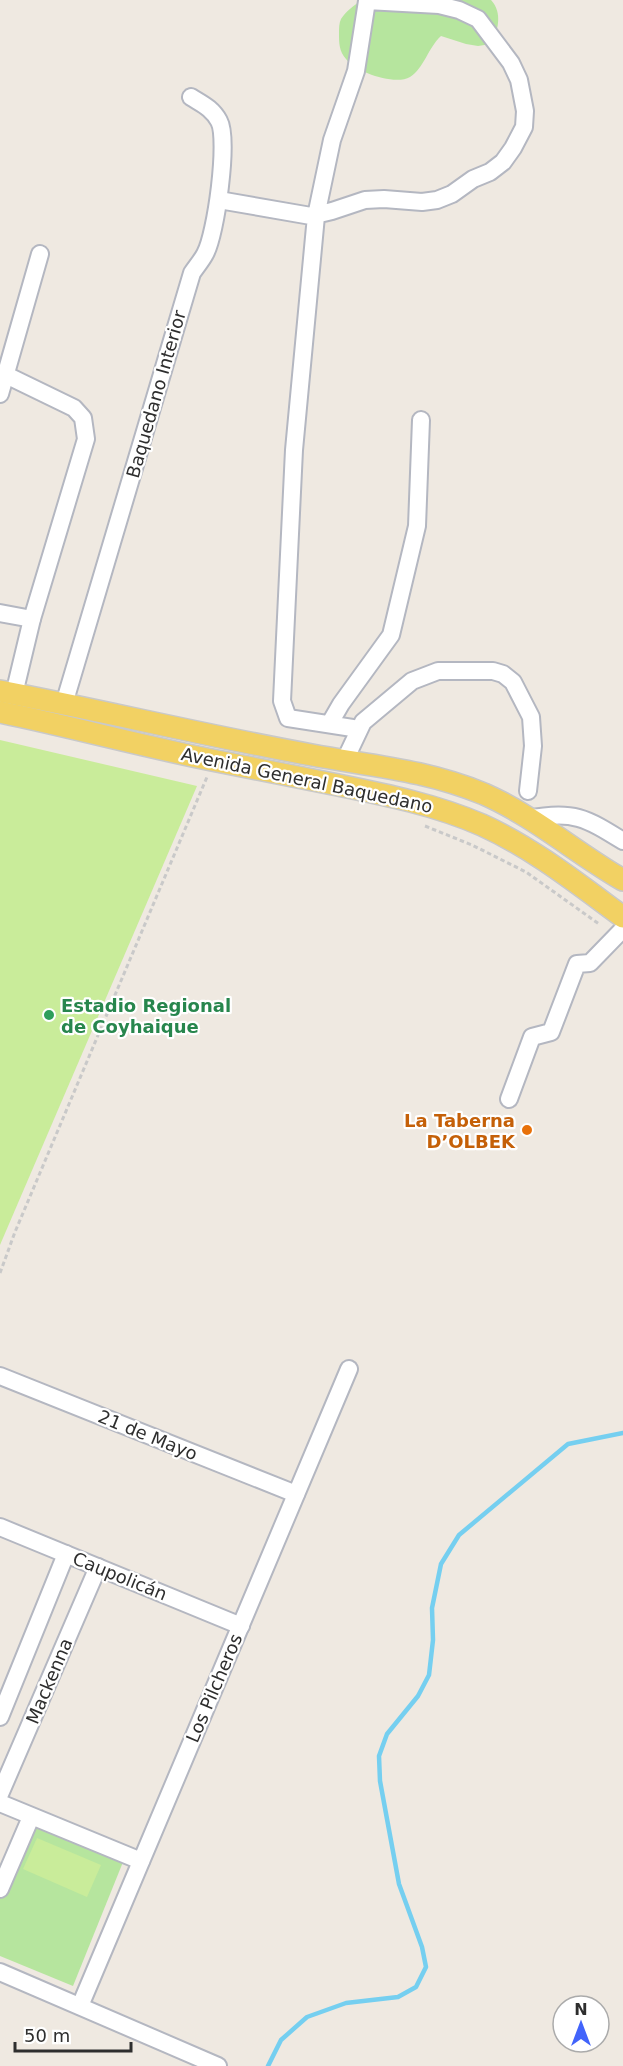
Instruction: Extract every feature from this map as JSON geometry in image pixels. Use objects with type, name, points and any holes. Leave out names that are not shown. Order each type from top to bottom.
[{"type":"main road","name":"Avenida General Baquedano","points":[[7,693],[312,755],[418,772],[442,779],[486,795],[623,880]]},
{"type":"main road","name":"Avenida General Baquedano","points":[[0,712],[214,760],[399,797],[446,811],[483,826],[555,868],[621,927]]},
{"type":"street","points":[[219,200],[316,216],[364,200],[422,202],[437,200],[490,172],[503,162],[513,148],[524,127],[525,111],[519,80],[511,63],[478,19],[459,10],[439,5],[367,1],[356,71],[333,140],[316,216],[294,450],[282,701],[288,718],[359,729]]},
{"type":"street","name":"Baquedano Interior","points":[[64,704],[192,273],[206,253],[219,200],[223,134],[220,122],[211,109],[191,97]]},
{"type":"street","points":[[0,394],[40,254]]},
{"type":"street","points":[[6,375],[74,408],[83,418],[86,439],[32,619],[7,693]]},
{"type":"street","points":[[330,723],[391,635],[417,526],[421,420]]},
{"type":"street","points":[[0,613],[32,619]]},
{"type":"street","points":[[345,760],[363,722],[412,681],[438,671],[493,671],[503,674],[513,682],[531,717],[533,746],[528,791]]},
{"type":"street","points":[[528,819],[545,815],[567,815],[590,821],[623,841]]},
{"type":"street","points":[[509,1100],[532,1037],[552,1032],[577,964],[590,963],[621,927]]},
{"type":"street","name":"Los Pilcheros","points":[[80,2006],[349,1369]]},
{"type":"street","name":"21 de Mayo","points":[[0,1376],[296,1494]]},
{"type":"street","name":"Caupolicán","points":[[0,1527],[241,1626]]},
{"type":"street","name":"Mackenna","points":[[0,1717],[66,1554]]},
{"type":"street","name":"Mackenna","points":[[0,1794],[98,1568]]},
{"type":"street","points":[[0,1803],[141,1861]]},
{"type":"street","points":[[0,1888],[31,1817]]},
{"type":"street","points":[[1,1974],[218,2066]]},
{"type":"path","points":[[0,1273],[15,1232],[209,773],[203,772]]},
{"type":"path","points":[[421,824],[472,845],[526,872],[621,927]]},
{"type":"green space","points":[[361,0],[491,0],[498,16],[496,33],[491,44],[478,46],[441,36],[410,77],[386,79],[367,73],[351,64],[344,56],[339,44],[340,21]]},
{"type":"green space","name":"Estadio Regional de Coyhaique","points":[[0,740],[197,786],[0,1245]]},
{"type":"green space","points":[[23,1822],[123,1862],[73,1986],[0,1956],[0,1881]]},
{"type":"green space","points":[[37,1838],[101,1865],[87,1897],[23,1869]]},
{"type":"waterway","points":[[268,2066],[281,2040],[307,2017],[346,2003],[398,1997],[416,1987],[426,1967],[422,1947],[399,1884],[380,1781],[379,1756],[387,1734],[418,1696],[429,1675],[433,1640],[432,1608],[441,1564],[459,1535],[568,1444],[623,1433]]},
{"type":"place","name":"Estadio Regional de Coyhaique","points":[[49,1015]]},
{"type":"place","name":"La Taberna D’OLBEK","points":[[527,1130]]}]
